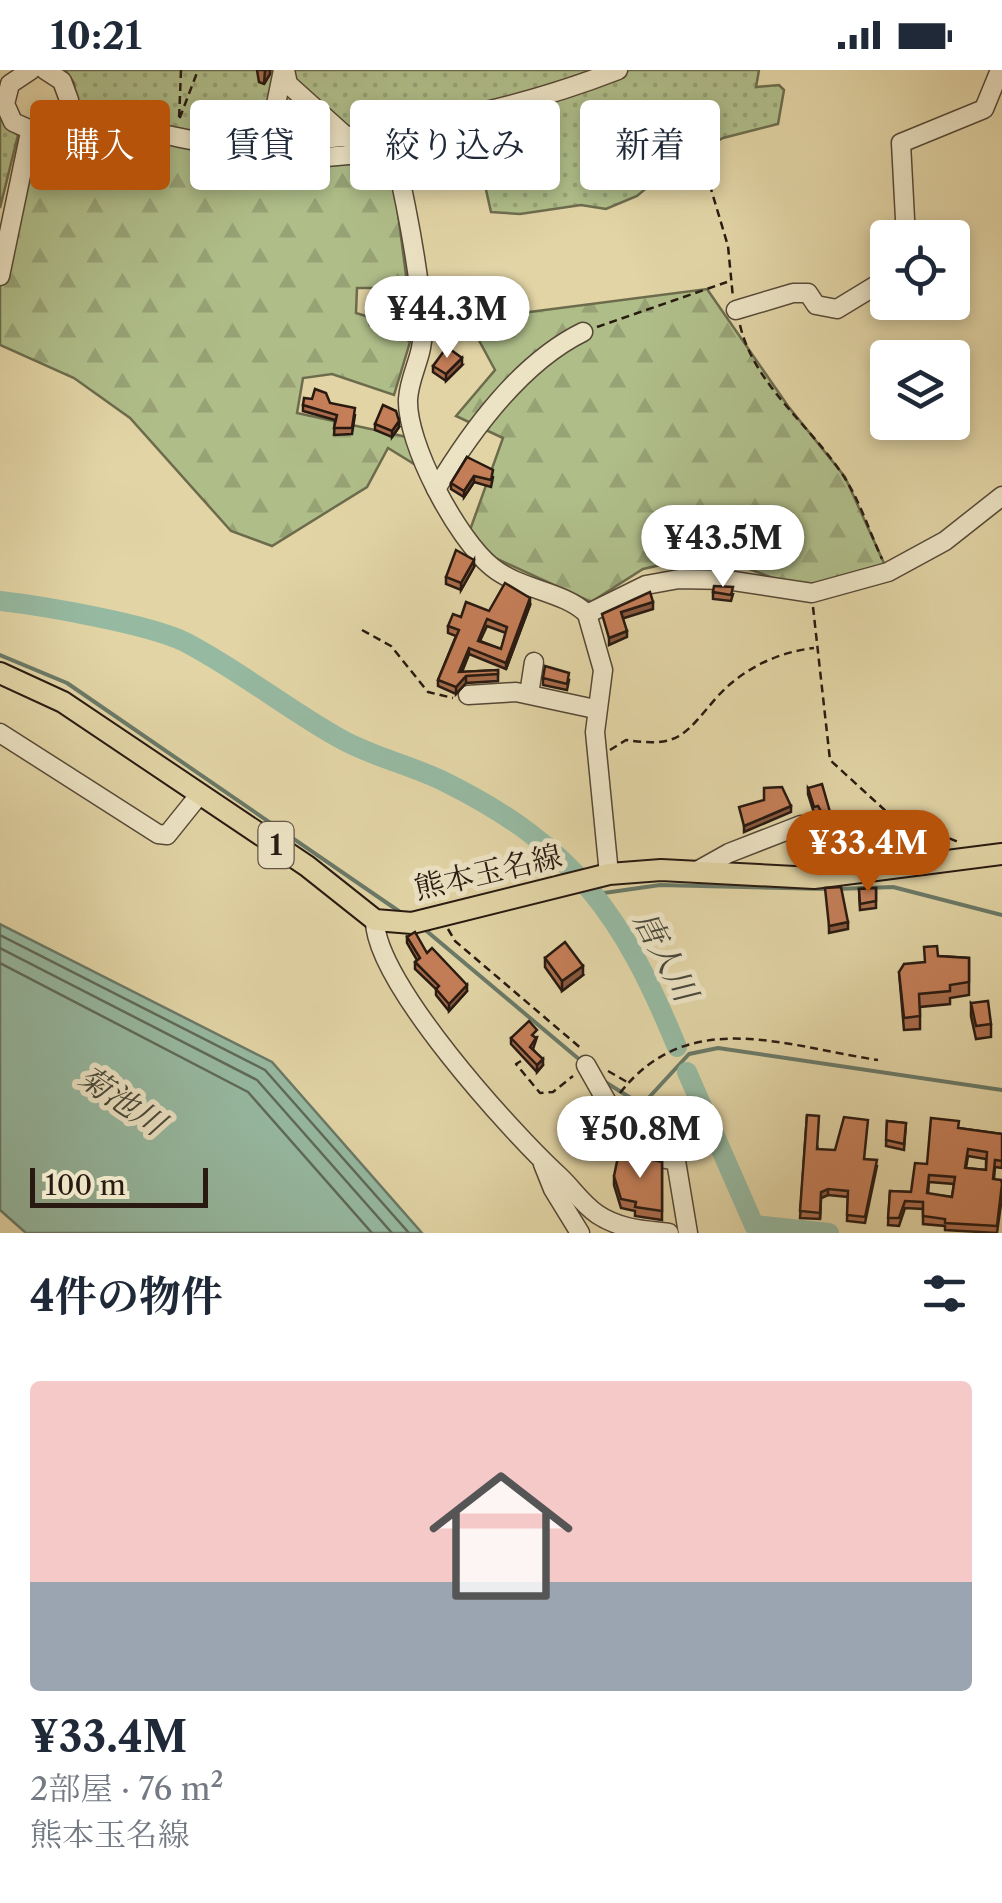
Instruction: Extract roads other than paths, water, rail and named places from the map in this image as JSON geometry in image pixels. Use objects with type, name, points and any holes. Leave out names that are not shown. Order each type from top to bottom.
[{"type":"main road","name":"1","points":[[0,673],[63,702],[307,866],[374,920]]},
{"type":"main road","name":"熊本玉名線","points":[[374,920],[412,923],[604,875],[694,872],[814,878],[996,856]]},
{"type":"street","points":[[0,276],[30,132],[13,122],[5,104],[10,84],[27,70]]},
{"type":"street","points":[[45,70],[62,81],[66,100]]},
{"type":"street","points":[[284,70],[288,84],[330,127],[348,138]]},
{"type":"street","points":[[277,100],[284,70]]},
{"type":"street","points":[[330,140],[549,97],[618,70]]},
{"type":"street","points":[[905,220],[901,143],[984,109],[1000,70]]},
{"type":"street","points":[[330,157],[394,151],[423,325],[420,366],[412,377],[408,413],[436,490],[462,536],[492,568],[532,591],[572,603],[587,614],[604,670],[596,709],[604,875]]},
{"type":"street","points":[[736,310],[793,293],[808,293],[816,305],[837,309],[870,289]]},
{"type":"street","points":[[436,490],[473,428],[548,352],[583,332]]},
{"type":"street","points":[[587,614],[646,585],[679,579],[727,580],[812,593],[888,572],[945,542],[1002,496]]},
{"type":"street","points":[[529,694],[534,662]]},
{"type":"street","points":[[468,695],[529,694],[596,709]]},
{"type":"street","points":[[0,732],[158,834],[168,836],[200,794]]},
{"type":"street","points":[[694,872],[730,852],[801,825]]},
{"type":"street","points":[[374,920],[374,938],[421,1017],[544,1164],[594,1212],[618,1229],[670,1233]]},
{"type":"street","points":[[590,1063],[620,1094],[629,1141],[646,1155],[676,1161],[688,1233]]},
{"type":"street","points":[[544,1164],[553,1189],[580,1233]]},
{"type":"water","name":"菊池川","points":[[0,924],[272,1062],[422,1233],[26,1233],[0,1210]]},
{"type":"waterway","points":[[0,601],[122,622],[185,642],[339,738],[432,776],[529,832],[562,860],[614,923],[636,959],[677,1047]]},
{"type":"waterway","points":[[0,655],[67,683],[403,914]]},
{"type":"waterway","points":[[597,894],[660,885],[827,889]]},
{"type":"waterway","points":[[836,889],[893,887],[1002,915]]},
{"type":"waterway","points":[[423,928],[580,1060]]},
{"type":"waterway","points":[[602,1080],[642,1105],[689,1054],[718,1048],[1002,1090]]},
{"type":"waterway","name":"唐人川","points":[[687,1072],[754,1225],[829,1233]]}]
